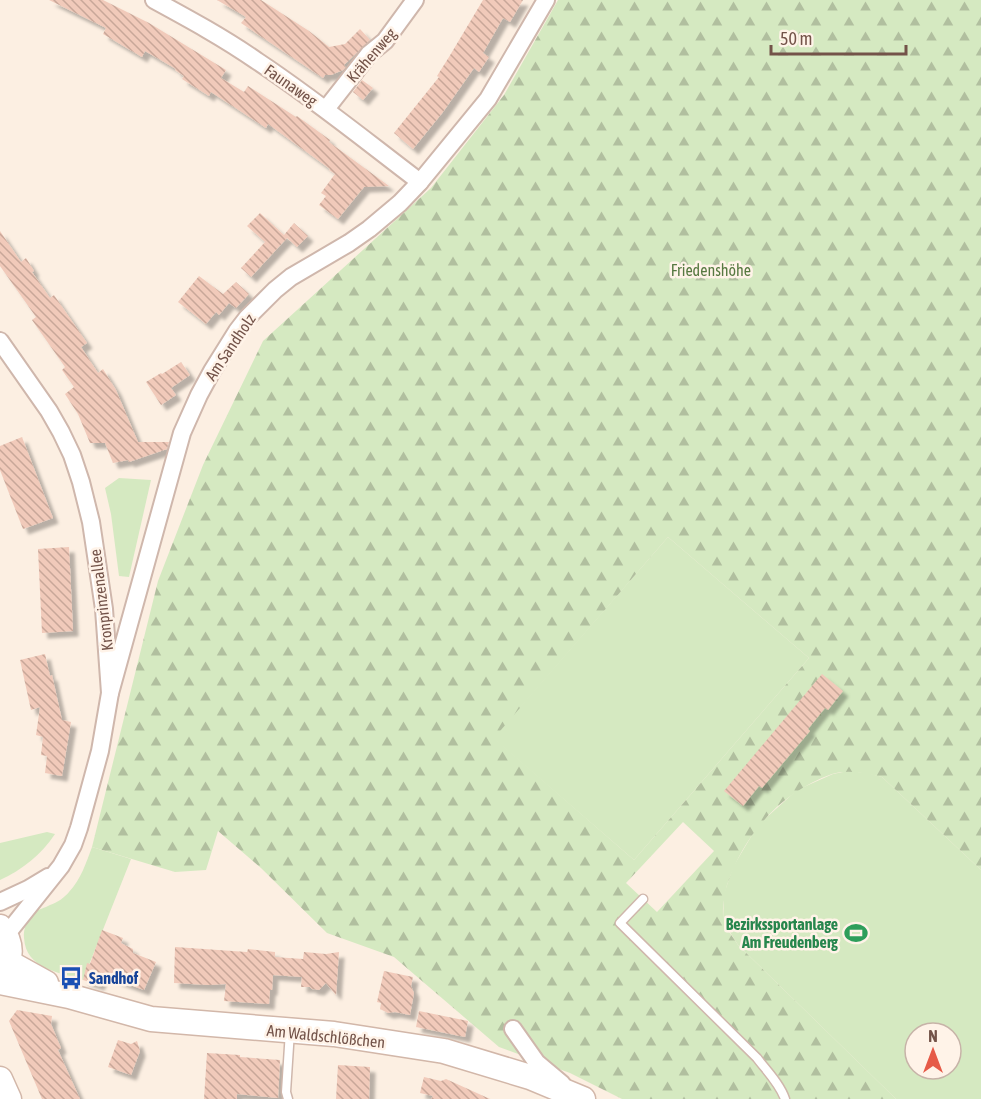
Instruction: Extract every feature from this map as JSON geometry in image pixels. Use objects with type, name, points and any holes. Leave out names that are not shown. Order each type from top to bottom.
[{"type":"street","name":"Faunaweg","points":[[154,0],[256,60],[326,109],[420,182]]},
{"type":"street","name":"Krähenweg","points":[[326,109],[369,54],[385,41],[415,0]]},
{"type":"street","name":"Am Sandholz","points":[[110,693],[182,433],[199,395],[237,331],[291,276],[369,229],[400,203],[420,182],[488,99],[546,0]]},
{"type":"street","name":"Kronprinzenallee","points":[[0,341],[49,411],[72,455],[81,482],[91,522],[104,609],[110,693],[100,751],[79,828],[69,852],[40,894],[3,931]]},
{"type":"street","name":"Kronprinzenallee","points":[[0,902],[54,873]]},
{"type":"street","points":[[3,931],[9,947],[3,973]]},
{"type":"street","name":"Am Waldschlößchen","points":[[3,973],[69,996],[151,1019],[334,1034],[444,1051],[530,1077],[580,1098]]},
{"type":"street","points":[[513,1029],[537,1063],[580,1098]]},
{"type":"street","points":[[0,1078],[9,1099]]},
{"type":"lane","points":[[643,899],[620,924],[757,1058],[785,1099]]},
{"type":"lane","points":[[288,1099],[286,1092],[290,1031]]},
{"type":"green space","name":"Friedenshöhe","points":[[558,0],[981,0],[981,870],[882,777],[844,772],[832,774],[796,792],[767,817],[754,832],[734,866],[727,885],[723,908],[725,924],[738,945],[896,1099],[622,1099],[570,1073],[499,1047],[394,957],[327,933],[261,868],[218,831],[206,870],[175,872],[92,847],[158,581],[203,465],[263,341],[431,188],[504,95]],"holes":[[[668,537],[809,658],[634,860],[494,738]],[[683,822],[714,851],[657,912],[626,883]]]},
{"type":"green space","points":[[119,478],[151,480],[129,577],[119,576],[111,514],[105,488]]},
{"type":"green space","points":[[668,537],[809,658],[634,860],[493,738]]},
{"type":"green space","name":"Bezirkssportanlage Am Freudenberg","points":[[848,771],[882,777],[981,870],[981,1099],[896,1099],[738,945],[723,921],[724,894],[733,867],[758,825],[797,790],[833,774]]},
{"type":"green space","points":[[47,832],[55,834],[38,855],[0,880],[0,843]]},
{"type":"green space","points":[[92,847],[131,859],[83,980],[45,968],[37,963],[26,948],[24,935],[29,919],[37,910],[61,900],[77,882]]},
{"type":"building","points":[[49,0],[103,0],[149,23],[226,70],[221,78],[244,92],[248,86],[297,116],[389,186],[364,187],[338,219],[319,205],[326,196],[321,193],[335,174],[330,169],[268,124],[266,128],[211,92],[209,96],[182,79],[184,76],[176,69],[145,51],[142,57],[103,34],[106,28]]},
{"type":"building","points":[[217,0],[261,0],[329,47],[345,44],[360,29],[370,40],[344,65],[346,67],[343,70],[325,75],[323,78],[241,23],[246,17]]},
{"type":"building","points":[[483,0],[523,0],[510,22],[503,18],[483,53],[489,57],[479,72],[474,68],[413,149],[394,133],[439,77],[437,76]]},
{"type":"building","points":[[362,80],[373,88],[363,100],[353,92]]},
{"type":"building","points":[[260,213],[284,235],[294,223],[308,236],[297,247],[287,238],[251,277],[241,268],[265,242],[247,226]]},
{"type":"building","points":[[0,231],[21,262],[26,258],[34,271],[32,272],[50,298],[54,295],[87,343],[81,347],[98,373],[103,369],[116,390],[138,442],[169,442],[167,449],[129,462],[128,460],[113,463],[105,443],[90,443],[78,414],[65,394],[74,387],[62,370],[65,367],[32,320],[36,317],[0,266]]},
{"type":"building","points":[[199,276],[223,294],[236,282],[249,294],[236,308],[229,303],[219,315],[216,312],[206,324],[178,302]]},
{"type":"building","points":[[181,362],[190,375],[171,388],[176,395],[161,405],[146,382]]},
{"type":"building","points":[[22,437],[53,518],[23,529],[0,470],[0,446]]},
{"type":"building","points":[[69,547],[73,631],[42,633],[38,549]]},
{"type":"building","points":[[45,654],[62,720],[71,722],[62,776],[45,773],[47,756],[41,755],[43,737],[36,735],[40,707],[31,710],[20,660]]},
{"type":"building","points":[[822,674],[843,691],[828,710],[825,708],[808,729],[810,731],[762,788],[759,786],[743,806],[724,791]]},
{"type":"building","points":[[102,930],[123,938],[121,943],[133,949],[133,953],[156,962],[144,990],[103,975],[99,985],[83,980],[87,963],[90,964]]},
{"type":"building","points":[[175,947],[247,952],[248,949],[275,952],[275,957],[303,959],[304,952],[326,954],[339,952],[336,995],[326,983],[319,990],[312,989],[301,987],[302,977],[273,975],[269,1004],[224,1001],[226,984],[174,983]]},
{"type":"building","points":[[384,971],[413,977],[411,986],[414,993],[410,1015],[388,1013],[380,1009],[381,1003],[377,1002]]},
{"type":"building","points":[[17,1010],[52,1016],[51,1024],[61,1048],[58,1050],[80,1099],[42,1099],[9,1021]]},
{"type":"building","points":[[419,1011],[468,1021],[465,1037],[416,1027]]},
{"type":"building","points":[[118,1040],[131,1044],[137,1041],[140,1051],[131,1075],[108,1067]]},
{"type":"building","points":[[207,1053],[280,1060],[278,1098],[237,1094],[237,1099],[204,1099]]},
{"type":"building","points":[[338,1065],[370,1067],[369,1099],[336,1099]]},
{"type":"building","points":[[424,1077],[441,1081],[446,1079],[490,1099],[431,1099],[433,1096],[420,1093]]},
{"type":"place","name":"Bezirkssportanlage Am Freudenberg","points":[[856,933]]},
{"type":"place","name":"Sandhof","points":[[71,978]]}]
